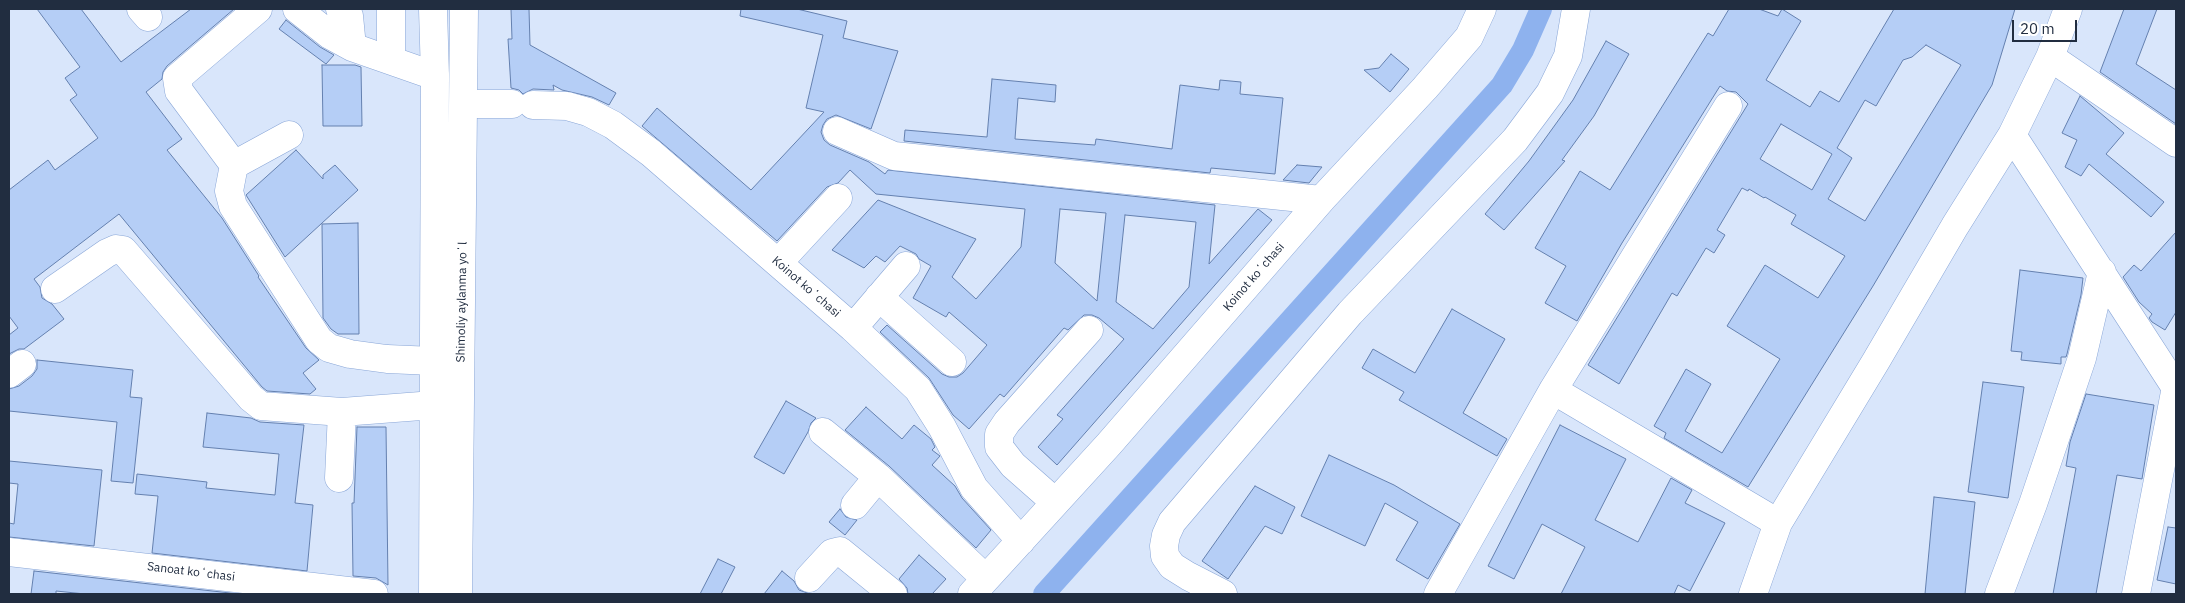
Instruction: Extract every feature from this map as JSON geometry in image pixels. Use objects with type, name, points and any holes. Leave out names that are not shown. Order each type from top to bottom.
[{"type":"street","points":[[258,9],[177,78],[179,91],[234,165],[229,191],[233,206],[319,340],[328,348],[350,354],[387,359],[434,361]]},
{"type":"street","points":[[297,9],[330,35],[352,47],[435,76]]},
{"type":"street","points":[[340,9],[349,16],[352,47]]},
{"type":"street","points":[[391,9],[391,60]]},
{"type":"street","points":[[433,9],[435,76],[433,594]]},
{"type":"street","name":"Shimoliy aylanma yoʻl","points":[[458,594],[464,9]]},
{"type":"street","name":"Koinot koʻchasi","points":[[978,586],[1108,444],[1321,200],[1425,88],[1469,37],[1482,9]]},
{"type":"street","points":[[1223,594],[1172,566],[1165,556],[1164,546],[1166,534],[1172,522],[1350,313],[1515,140],[1550,93],[1568,56],[1576,9]]},
{"type":"street","points":[[1752,594],[1778,523],[1955,226],[2012,135],[2050,57],[2068,9]]},
{"type":"street","points":[[2050,57],[2176,143]]},
{"type":"street","name":"Koinot koʻchasi","points":[[464,104],[567,106],[588,112],[613,125],[651,153],[853,328],[918,389],[942,427],[957,459],[974,488],[1020,541]]},
{"type":"street","points":[[1438,594],[1553,390],[1728,106]]},
{"type":"street","points":[[837,131],[894,156],[1321,200]]},
{"type":"street","points":[[234,165],[289,135]]},
{"type":"street","points":[[2012,135],[2176,388],[2136,594]]},
{"type":"street","points":[[778,263],[838,198]]},
{"type":"street","points":[[54,289],[107,253],[116,249],[123,250],[251,398],[261,406],[342,412],[434,404]]},
{"type":"street","points":[[853,328],[906,266]]},
{"type":"street","points":[[1999,594],[2082,358],[2102,272]]},
{"type":"street","points":[[880,297],[952,362]]},
{"type":"street","points":[[1055,502],[1013,466],[999,447],[1000,434],[1007,422],[1088,330]]},
{"type":"street","points":[[1553,390],[1778,523]]},
{"type":"street","points":[[339,478],[342,412]]},
{"type":"street","points":[[823,432],[878,477],[978,586]]},
{"type":"street","points":[[855,505],[878,477]]},
{"type":"street","points":[[809,578],[832,553],[840,551],[893,594]]},
{"type":"street","name":"Sanoat koʻchasi","points":[[9,552],[374,594]]},
{"type":"building","points":[[37,9],[81,9],[121,62],[191,9],[234,9],[167,66],[163,72],[162,79],[146,92],[182,139],[167,150],[222,218],[258,277],[306,348],[319,360],[303,373],[316,389],[310,394],[267,391],[262,387],[119,214],[34,279],[40,287],[42,298],[52,304],[64,319],[24,349],[19,349],[9,354],[9,335],[18,328],[9,316],[9,190],[48,160],[55,170],[98,138],[70,100],[77,95],[65,78],[80,67]]},
{"type":"building","points":[[511,9],[529,9],[530,45],[616,93],[609,105],[592,97],[562,90],[553,85],[554,90],[533,89],[523,94],[519,90],[511,88],[508,39],[512,39]]},
{"type":"building","points":[[741,9],[797,9],[847,21],[843,38],[898,51],[871,129],[836,115],[827,119],[821,132],[824,140],[830,145],[869,162],[885,174],[888,170],[1215,205],[1209,264],[1258,209],[1272,220],[1057,465],[1038,447],[1063,419],[1057,415],[1124,339],[1099,318],[1092,315],[1084,315],[1068,330],[1064,328],[1004,397],[1000,394],[969,429],[953,415],[929,378],[880,332],[887,325],[942,374],[949,377],[957,377],[963,373],[987,345],[949,312],[946,317],[913,298],[931,266],[919,259],[916,254],[900,246],[885,262],[876,256],[864,268],[832,250],[878,200],[976,239],[952,277],[976,299],[1021,247],[1025,209],[876,194],[850,170],[838,183],[827,187],[777,241],[642,126],[657,108],[751,190],[824,112],[806,108],[823,35],[740,16]],"holes":[[[1060,209],[1106,213],[1097,301],[1055,263]],[[1125,215],[1196,222],[1189,287],[1153,329],[1116,302]]]},
{"type":"building","points":[[1729,9],[1759,9],[1778,16],[1782,9],[1801,21],[1766,80],[1810,107],[1820,91],[1839,102],[1894,9],[2015,9],[1992,85],[1873,286],[1748,487],[1664,438],[1666,433],[1654,426],[1686,369],[1711,384],[1685,431],[1722,453],[1780,359],[1727,326],[1765,265],[1818,298],[1845,256],[1791,224],[1796,215],[1749,189],[1748,191],[1742,188],[1717,230],[1725,235],[1714,253],[1706,248],[1677,296],[1672,293],[1619,384],[1588,365],[1748,104],[1736,92],[1727,91],[1720,86],[1622,243],[1577,321],[1545,303],[1566,266],[1535,248],[1580,171],[1610,190],[1708,33],[1713,36]],"holes":[[[1926,45],[1961,65],[1865,221],[1828,199],[1852,158],[1837,148],[1865,100],[1876,106],[1903,60],[1912,57]],[[1781,124],[1832,154],[1812,190],[1760,159]]]},
{"type":"building","points":[[2124,9],[2157,9],[2136,64],[2176,90],[2176,124],[2100,72]]},
{"type":"building","points":[[286,20],[320,47],[334,55],[326,64],[279,29]]},
{"type":"building","points":[[1606,41],[1629,54],[1594,116],[1562,160],[1565,161],[1504,230],[1485,214],[1529,161],[1573,100]]},
{"type":"building","points":[[1391,54],[1409,69],[1390,92],[1364,70],[1379,68]]},
{"type":"building","points":[[322,65],[355,65],[361,67],[362,126],[323,126]]},
{"type":"building","points":[[992,79],[1056,85],[1055,102],[1018,98],[1015,139],[1095,145],[1096,139],[1172,149],[1180,85],[1219,90],[1220,80],[1241,82],[1240,94],[1283,98],[1275,174],[1211,168],[1210,173],[904,141],[905,130],[987,137]]},
{"type":"building","points":[[2080,96],[2124,133],[2106,154],[2164,202],[2151,217],[2089,164],[2081,176],[2065,167],[2077,140],[2062,133]]},
{"type":"building","points":[[296,150],[323,179],[323,175],[335,165],[358,190],[285,257],[246,195]]},
{"type":"building","points":[[1297,165],[1322,167],[1309,183],[1283,180]]},
{"type":"building","points":[[358,223],[359,334],[338,334],[331,329],[323,318],[322,224]]},
{"type":"building","points":[[2176,232],[2176,312],[2165,330],[2152,322],[2149,318],[2152,314],[2139,302],[2123,277],[2134,265],[2141,271]]},
{"type":"building","points":[[2020,270],[2083,278],[2081,295],[2067,354],[2066,357],[2061,357],[2061,364],[2021,360],[2022,352],[2011,351]]},
{"type":"building","points":[[1452,309],[1505,339],[1463,413],[1507,439],[1497,456],[1399,400],[1404,392],[1362,368],[1373,349],[1415,373]]},
{"type":"building","points":[[37,360],[133,370],[130,397],[142,398],[133,483],[111,481],[117,422],[9,411],[9,389],[19,386],[32,376],[37,369]]},
{"type":"building","points":[[1983,382],[2024,387],[2008,498],[1968,492]]},
{"type":"building","points":[[2086,394],[2154,405],[2142,479],[2117,475],[2096,594],[2053,594],[2076,468],[2066,466],[2070,442]]},
{"type":"building","points":[[786,401],[816,418],[811,423],[808,432],[784,474],[754,457]]},
{"type":"building","points":[[866,407],[902,439],[914,425],[931,439],[935,447],[932,450],[940,456],[932,465],[955,486],[962,498],[991,530],[976,548],[889,466],[845,430]]},
{"type":"building","points":[[207,413],[251,418],[260,422],[304,425],[295,503],[313,505],[307,571],[152,553],[158,496],[135,494],[137,474],[207,482],[206,488],[275,495],[279,454],[203,447]]},
{"type":"building","points":[[1560,425],[1626,459],[1595,520],[1638,542],[1671,478],[1692,490],[1685,503],[1725,523],[1690,591],[1678,585],[1674,594],[1561,594],[1585,547],[1542,524],[1514,579],[1488,566]]},
{"type":"building","points":[[357,427],[386,427],[388,585],[376,578],[353,576],[352,503],[354,503]]},
{"type":"building","points":[[1329,455],[1394,485],[1460,524],[1428,579],[1396,560],[1418,522],[1385,503],[1365,546],[1301,516]]},
{"type":"building","points":[[9,461],[102,470],[94,546],[9,537],[9,523],[14,524],[18,484],[9,483]]},
{"type":"building","points":[[1255,486],[1295,507],[1282,534],[1265,526],[1228,579],[1202,561]]},
{"type":"building","points":[[1934,497],[1975,502],[1965,594],[1925,594]]},
{"type":"building","points":[[840,509],[846,517],[857,520],[845,535],[829,522]]},
{"type":"building","points":[[2168,527],[2176,528],[2176,584],[2157,580]]},
{"type":"building","points":[[919,555],[946,579],[932,594],[908,594],[907,588],[899,579]]},
{"type":"building","points":[[718,559],[735,567],[721,594],[700,594]]},
{"type":"building","points":[[34,571],[239,594],[85,594],[56,591],[56,594],[31,594]]},
{"type":"building","points":[[782,571],[794,581],[799,590],[810,594],[764,594]]},
{"type":"waterway","points":[[1044,594],[1502,85],[1523,50],[1541,9]]}]
